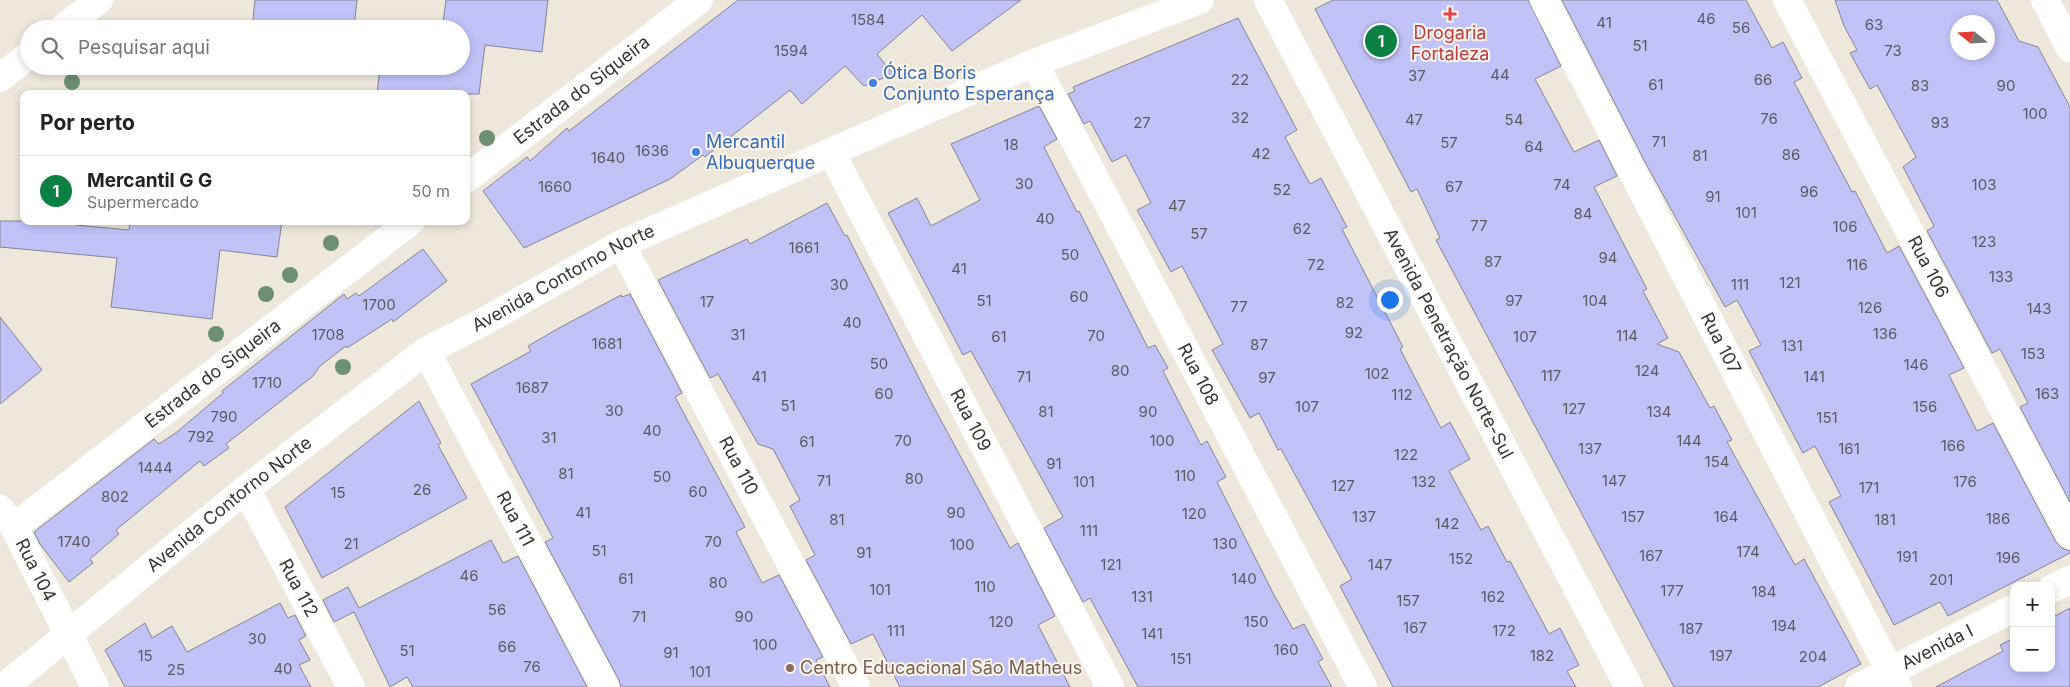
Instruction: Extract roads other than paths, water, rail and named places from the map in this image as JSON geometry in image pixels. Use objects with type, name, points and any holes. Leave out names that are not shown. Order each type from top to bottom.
[{"type":"street","points":[[73,20],[99,0]]},
{"type":"street","name":"Avenida Contorno Norte","points":[[4,687],[246,489],[426,352],[483,322],[620,244],[832,154],[1034,63],[1200,0]]},
{"type":"street","name":"Avenida Penetração Norte-Sul","points":[[1268,0],[1629,687]]},
{"type":"street","name":"Rua 107","points":[[1544,0],[1894,679]]},
{"type":"street","name":"Rua 106","points":[[1787,0],[2070,535]]},
{"type":"street","points":[[2045,0],[2070,48]]},
{"type":"street","name":"Estrada do Siqueira","points":[[470,176],[682,5]]},
{"type":"street","points":[[0,78],[20,62]]},
{"type":"street","name":"Rua 108","points":[[1034,63],[1363,687]]},
{"type":"street","name":"Rua 109","points":[[832,154],[1110,687]]},
{"type":"street","name":"Estrada do Siqueira","points":[[7,518],[407,225]]},
{"type":"street","name":"Rua 110","points":[[620,244],[856,687]]},
{"type":"street","name":"Rua 111","points":[[426,352],[605,687]]},
{"type":"street","name":"Rua 112","points":[[246,489],[351,687]]},
{"type":"street","name":"Rua 104","points":[[7,518],[95,687]]},
{"type":"street","points":[[2055,587],[2070,580]]},
{"type":"street","name":"Avenida I","points":[[1859,687],[1894,679],[2010,610]]},
{"type":"place","name":"Drogaria Fortaleza","points":[[1450,14]]},
{"type":"place","name":"Mercantil G G","points":[[1381,41]]},
{"type":"place","name":"Ótica Boris Conjunto Esperança","points":[[873,83]]},
{"type":"place","name":"Mercantil Albuquerque","points":[[696,152]]},
{"type":"place","name":"Centro Educacional São Matheus","points":[[790,668]]}]
